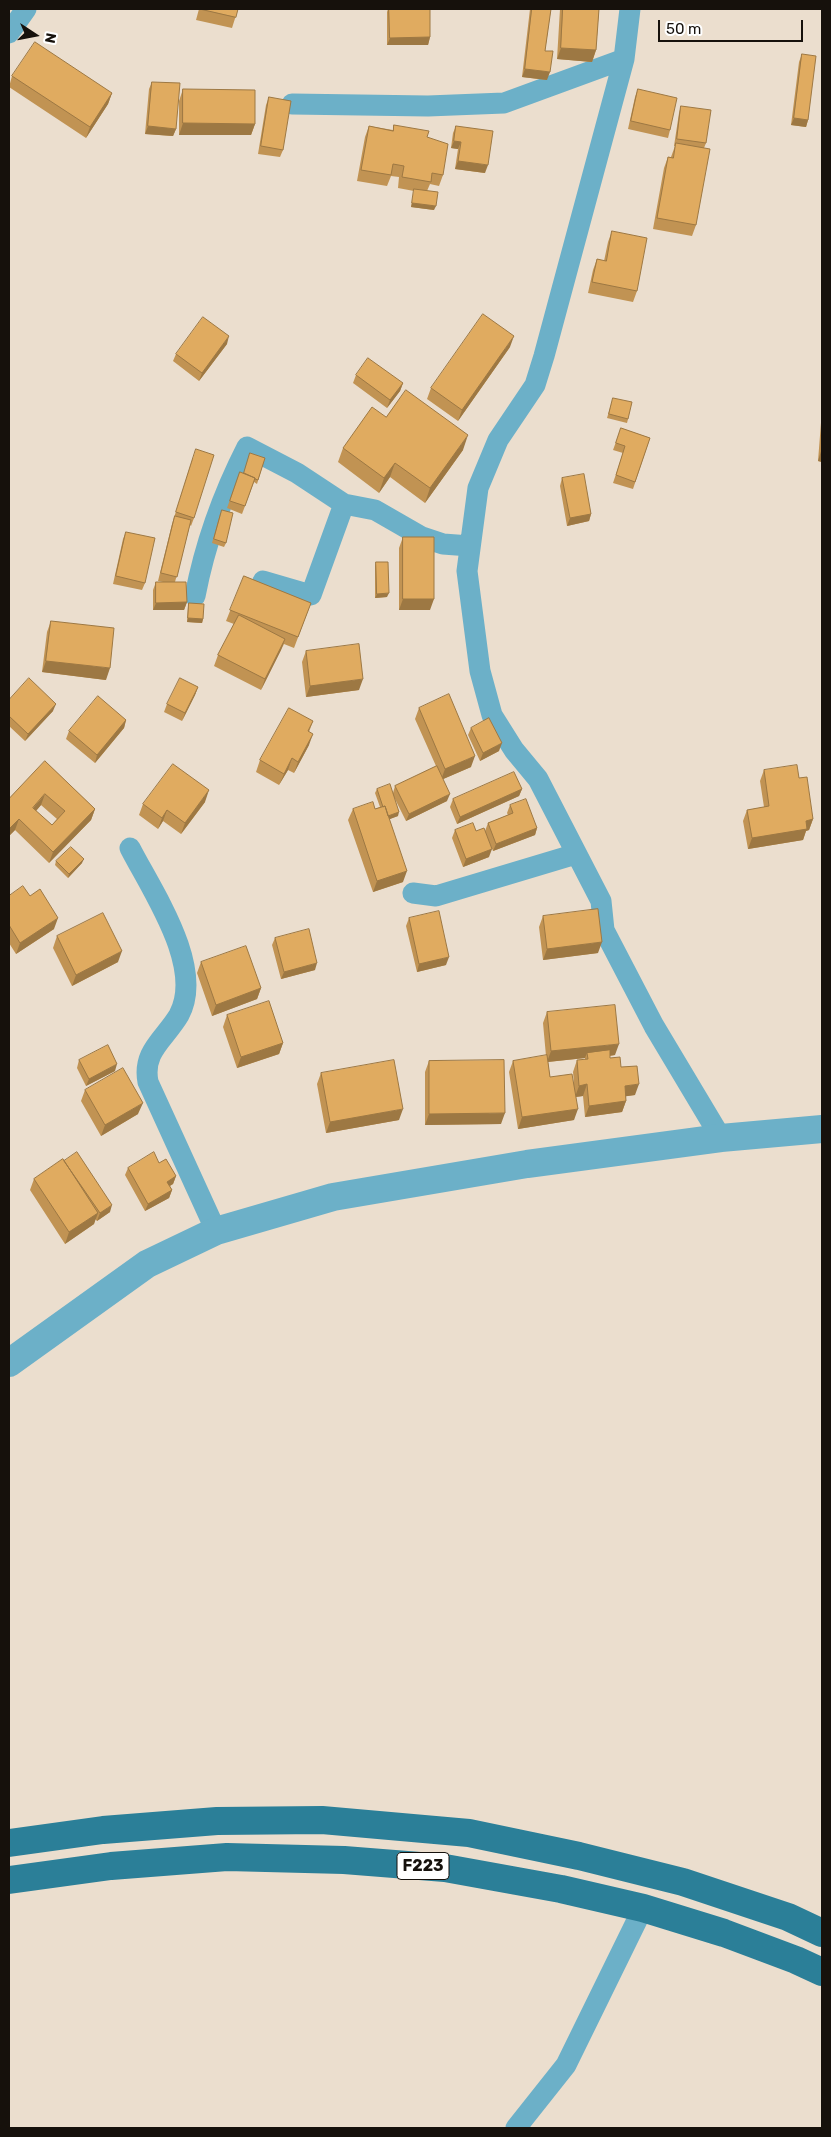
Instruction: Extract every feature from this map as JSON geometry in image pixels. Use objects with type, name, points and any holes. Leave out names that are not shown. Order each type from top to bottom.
[{"type":"main road","name":"F223","points":[[9,1843],[104,1830],[217,1821],[322,1820],[469,1833],[579,1856],[683,1882],[788,1917],[822,1933]]},
{"type":"main road","name":"F223","points":[[9,1880],[111,1866],[227,1858],[344,1860],[445,1868],[561,1889],[643,1908],[724,1933],[796,1960],[822,1972]]},
{"type":"street","points":[[9,33],[26,9]]},
{"type":"street","points":[[630,9],[624,59],[544,356],[535,385],[498,440],[478,488],[467,571],[480,672],[492,715],[514,750],[538,779],[600,901],[604,930],[654,1026],[721,1138]]},
{"type":"street","points":[[292,104],[428,106],[504,103],[624,59]]},
{"type":"street","points":[[195,596],[202,558],[231,477],[247,447],[297,473],[344,504],[375,510],[422,537],[443,544],[470,546]]},
{"type":"street","points":[[263,581],[311,595],[344,504]]},
{"type":"street","points":[[130,848],[177,938],[186,980],[184,1002],[179,1014],[148,1058],[146,1074],[216,1231]]},
{"type":"street","points":[[412,893],[436,896],[576,854]]},
{"type":"street","points":[[9,1362],[147,1264],[216,1231],[333,1197],[527,1164],[721,1138],[822,1129]]},
{"type":"street","points":[[516,2128],[566,2065],[643,1908]]},
{"type":"building","points":[[200,9],[238,9],[236,17]]},
{"type":"building","points":[[389,9],[430,9],[430,37],[390,38]]},
{"type":"building","points":[[532,9],[551,9],[545,51],[553,51],[550,72],[525,69]]},
{"type":"building","points":[[563,9],[599,9],[596,50],[561,48]]},
{"type":"building","points":[[35,42],[112,93],[90,127],[12,76]]},
{"type":"building","points":[[802,54],[816,56],[808,120],[794,118]]},
{"type":"building","points":[[152,82],[180,83],[176,129],[148,126]]},
{"type":"building","points":[[183,89],[255,90],[255,124],[183,123]]},
{"type":"building","points":[[638,89],[677,98],[670,130],[631,121]]},
{"type":"building","points":[[269,97],[291,101],[283,150],[261,146]]},
{"type":"building","points":[[681,106],[711,110],[706,143],[677,139]]},
{"type":"building","points":[[394,125],[429,131],[427,137],[448,144],[443,175],[432,173],[431,182],[402,177],[404,166],[393,164],[391,175],[361,170],[369,126],[393,131]]},
{"type":"building","points":[[456,126],[493,131],[488,165],[458,161],[461,142],[454,141]]},
{"type":"building","points":[[676,143],[710,149],[696,225],[657,218],[668,157],[673,158]]},
{"type":"building","points":[[414,189],[438,192],[436,206],[412,203]]},
{"type":"building","points":[[612,231],[647,238],[637,291],[592,282],[597,259],[606,261]]},
{"type":"building","points":[[483,314],[514,336],[462,410],[431,388]]},
{"type":"building","points":[[203,317],[229,336],[202,373],[176,354]]},
{"type":"building","points":[[368,358],[403,383],[390,400],[356,375]]},
{"type":"building","points":[[406,390],[468,435],[430,488],[395,463],[384,478],[343,448],[372,407],[386,417]]},
{"type":"building","points":[[613,398],[632,402],[628,419],[609,414]]},
{"type":"building","points":[[621,428],[650,438],[635,482],[616,475],[625,446],[616,443]]},
{"type":"building","points":[[196,449],[214,455],[194,518],[176,512]]},
{"type":"building","points":[[250,453],[265,458],[258,480],[244,473]]},
{"type":"building","points":[[240,472],[255,478],[245,506],[230,501]]},
{"type":"building","points":[[584,474],[591,514],[570,518],[562,478]]},
{"type":"building","points":[[222,510],[233,513],[226,543],[214,539]]},
{"type":"building","points":[[175,516],[191,520],[177,577],[161,573]]},
{"type":"building","points":[[126,532],[155,538],[145,583],[116,576]]},
{"type":"building","points":[[403,537],[434,537],[434,599],[403,599]]},
{"type":"building","points":[[376,562],[388,562],[389,593],[377,594]]},
{"type":"building","points":[[244,576],[311,603],[298,637],[230,610]]},
{"type":"building","points":[[156,582],[186,582],[187,602],[156,603]]},
{"type":"building","points":[[189,603],[204,604],[203,619],[188,618]]},
{"type":"building","points":[[239,615],[285,639],[265,679],[218,655]]},
{"type":"building","points":[[51,621],[114,628],[110,668],[46,661]]},
{"type":"building","points":[[359,644],[363,679],[310,686],[306,651]]},
{"type":"building","points":[[29,678],[56,704],[28,734],[9,716],[9,700]]},
{"type":"building","points":[[180,678],[198,687],[185,713],[167,704]]},
{"type":"building","points":[[449,694],[475,756],[445,769],[419,708]]},
{"type":"building","points":[[98,696],[126,720],[97,755],[69,731]]},
{"type":"building","points":[[289,708],[313,721],[308,731],[313,734],[298,762],[292,758],[284,774],[260,760]]},
{"type":"building","points":[[489,718],[502,743],[483,753],[471,728]]},
{"type":"building","points":[[45,761],[95,809],[53,852],[19,819],[9,829],[9,799]],"holes":[[[45,794],[65,811],[52,825],[33,808]]]},
{"type":"building","points":[[173,764],[209,790],[185,823],[167,810],[162,818],[143,804]]},
{"type":"building","points":[[797,765],[799,778],[807,777],[813,819],[806,821],[807,829],[752,838],[747,810],[769,806],[764,770]]},
{"type":"building","points":[[437,766],[450,794],[409,814],[395,786]]},
{"type":"building","points":[[514,772],[522,789],[460,817],[453,799]]},
{"type":"building","points":[[390,784],[399,812],[388,816],[377,789]]},
{"type":"building","points":[[526,799],[537,828],[496,844],[488,823],[513,813],[510,805]]},
{"type":"building","points":[[373,802],[375,809],[385,806],[407,871],[377,881],[353,809]]},
{"type":"building","points":[[473,823],[476,831],[484,828],[492,849],[466,859],[455,830]]},
{"type":"building","points":[[71,847],[84,859],[69,874],[56,861]]},
{"type":"building","points":[[23,886],[30,896],[40,889],[58,918],[20,943],[9,925],[9,896]]},
{"type":"building","points":[[598,909],[602,942],[547,949],[543,916]]},
{"type":"building","points":[[439,911],[449,957],[419,964],[409,918]]},
{"type":"building","points":[[103,913],[122,951],[76,975],[57,936]]},
{"type":"building","points":[[309,929],[317,963],[284,972],[275,938]]},
{"type":"building","points":[[246,946],[261,988],[216,1005],[201,962]]},
{"type":"building","points":[[269,1001],[283,1043],[241,1057],[227,1015]]},
{"type":"building","points":[[615,1005],[619,1044],[551,1051],[547,1012]]},
{"type":"building","points":[[108,1045],[117,1064],[89,1079],[79,1060]]},
{"type":"building","points":[[610,1050],[610,1058],[620,1057],[621,1067],[637,1066],[639,1084],[625,1086],[626,1101],[589,1106],[587,1084],[579,1086],[577,1060],[588,1059],[587,1053]]},
{"type":"building","points":[[547,1055],[550,1077],[572,1074],[578,1109],[522,1117],[513,1061]]},
{"type":"building","points":[[394,1060],[403,1109],[330,1122],[321,1073]]},
{"type":"building","points":[[504,1060],[505,1113],[429,1114],[429,1061]]},
{"type":"building","points":[[123,1068],[143,1103],[105,1125],[85,1090]]},
{"type":"building","points":[[77,1152],[112,1205],[100,1213],[64,1161]]},
{"type":"building","points":[[154,1152],[159,1163],[166,1159],[176,1176],[167,1182],[172,1190],[148,1204],[128,1168]]},
{"type":"building","points":[[63,1159],[98,1213],[69,1232],[34,1179]]}]
